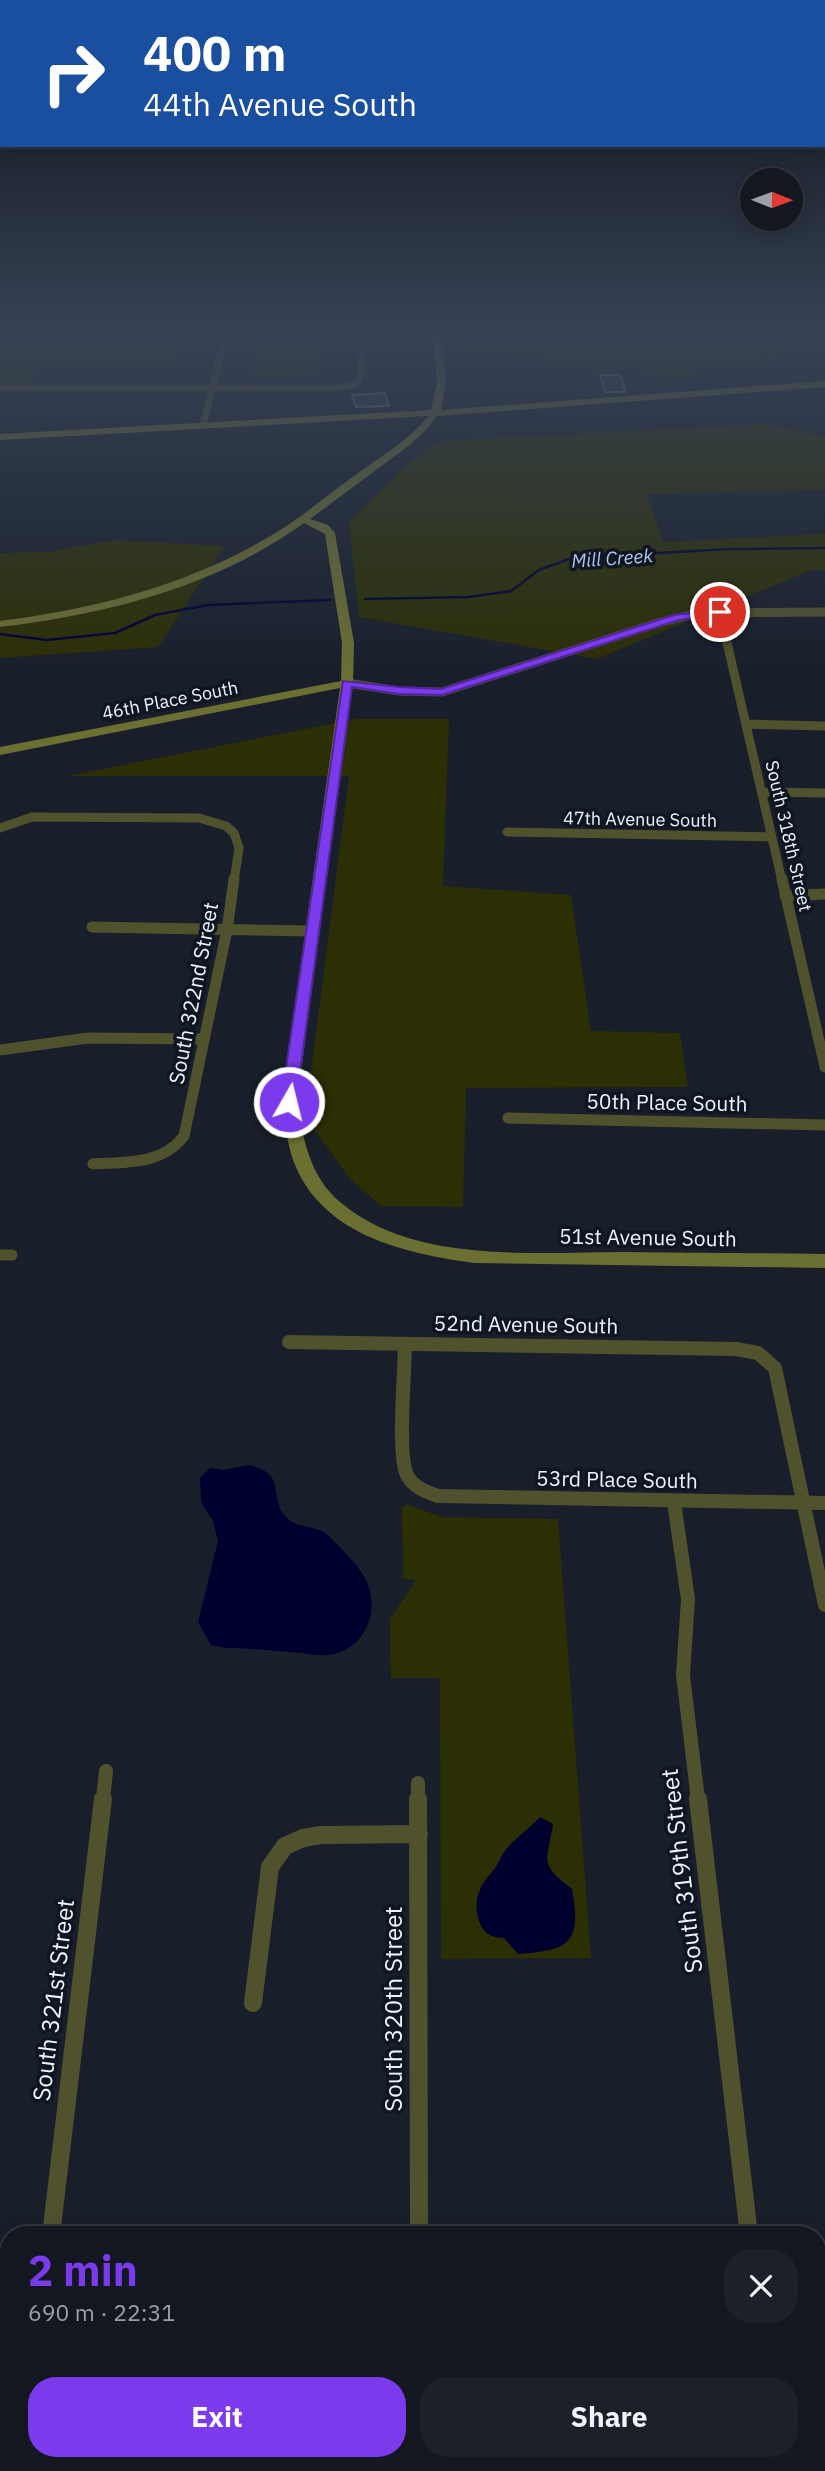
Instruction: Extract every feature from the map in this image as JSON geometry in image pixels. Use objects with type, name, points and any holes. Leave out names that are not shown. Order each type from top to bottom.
[{"type":"main road","points":[[0,624],[119,601],[170,586],[222,566],[274,539],[398,446]]},
{"type":"main road","points":[[302,519],[324,527],[330,533],[348,643],[347,683],[312,931]]},
{"type":"main road","name":"46th Place South","points":[[0,751],[347,683]]},
{"type":"main road","name":"51st Avenue South","points":[[312,931],[289,1102],[303,1168],[335,1208],[362,1227],[393,1240],[470,1258],[825,1261]]},
{"type":"street","points":[[347,683],[411,692],[442,692],[677,617],[720,612],[825,612]]},
{"type":"street","name":"South 318th Street","points":[[720,612],[825,1067]]},
{"type":"street","points":[[746,724],[825,726]]},
{"type":"street","points":[[762,792],[825,793]]},
{"type":"street","name":"South 322nd Street","points":[[4,826],[32,817],[199,818],[226,826],[234,833],[239,848],[227,930],[184,1136],[171,1152],[158,1158],[93,1164]]},
{"type":"street","name":"47th Avenue South","points":[[507,832],[772,837]]},
{"type":"street","points":[[785,897],[825,894]]},
{"type":"street","points":[[92,927],[312,931]]},
{"type":"street","points":[[0,1050],[88,1038],[204,1039]]},
{"type":"street","name":"50th Place South","points":[[508,1118],[825,1125]]},
{"type":"street","name":"52nd Avenue South","points":[[289,1342],[736,1349],[762,1353],[770,1358],[775,1368],[803,1503]]},
{"type":"street","name":"53rd Place South","points":[[405,1344],[403,1461],[405,1473],[423,1492],[438,1496],[825,1503]]},
{"type":"street","name":"South 319th Street","points":[[674,1502],[688,1599],[683,1675],[748,2226]]},
{"type":"street","points":[[803,1503],[825,1605]]},
{"type":"street","name":"South 321st Street","points":[[52,2226],[106,1771]]},
{"type":"street","name":"South 320th Street","points":[[418,1783],[419,2226]]},
{"type":"street","points":[[253,2003],[270,1867],[285,1846],[303,1838],[321,1835],[419,1834]]},
{"type":"shaded area","points":[[432,446],[825,446],[825,490],[647,494],[663,542],[825,534],[825,570],[811,570],[597,659],[359,617],[349,522],[410,462]]},
{"type":"shaded area","points":[[114,540],[225,546],[158,647],[0,658],[0,553],[47,552]]},
{"type":"shaded area","points":[[356,719],[449,719],[443,886],[571,895],[591,1031],[680,1033],[688,1087],[466,1088],[463,1207],[381,1206],[350,1179],[305,1117],[349,776],[67,776]]},
{"type":"shaded area","points":[[406,1504],[441,1517],[558,1519],[591,1958],[441,1959],[440,1678],[391,1678],[390,1619],[416,1580],[403,1579],[402,1508]]},
{"type":"water","points":[[249,1465],[269,1474],[286,1517],[296,1524],[325,1533],[365,1578],[370,1590],[371,1615],[360,1637],[352,1646],[341,1652],[318,1655],[211,1645],[198,1622],[218,1541],[213,1521],[201,1502],[200,1478],[210,1468],[223,1470]]},
{"type":"water","points":[[540,1817],[553,1824],[547,1854],[549,1867],[572,1889],[575,1922],[568,1941],[560,1946],[518,1954],[504,1938],[485,1932],[476,1906],[481,1887],[506,1850]]},
{"type":"waterway","name":"Mill Creek","points":[[365,599],[468,597],[511,591],[539,570],[572,558],[728,549],[825,548]]},
{"type":"waterway","name":"Mill Creek","points":[[0,634],[47,640],[115,633],[155,615],[208,605],[330,600]]},
{"type":"route","points":[[289,1102],[347,683],[399,691],[442,692],[537,664],[677,617],[720,612]]}]
